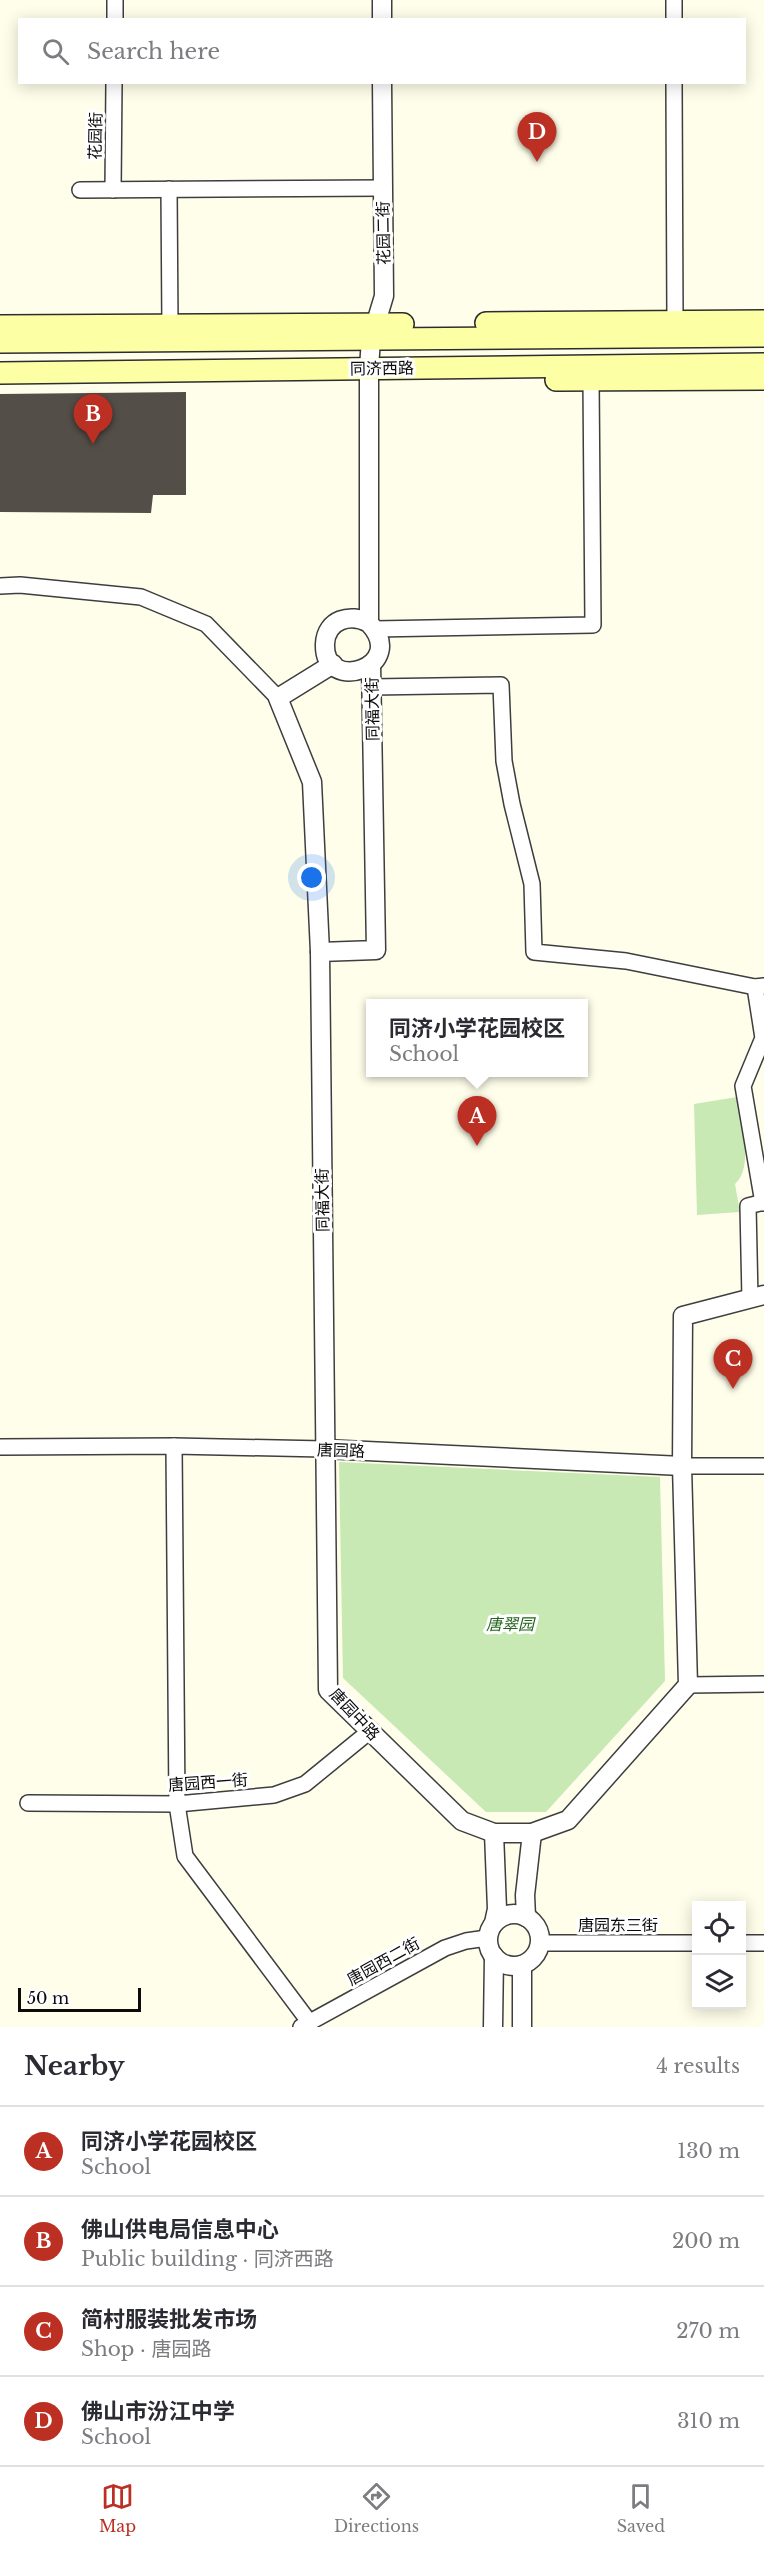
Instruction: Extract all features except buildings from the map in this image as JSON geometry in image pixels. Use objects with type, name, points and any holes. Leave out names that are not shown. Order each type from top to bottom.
[{"type":"main road","points":[[0,326],[170,326],[372,331],[675,321],[764,321]]},
{"type":"main road","name":"同济西路","points":[[0,342],[372,331],[764,336]]},
{"type":"main road","name":"同济西路","points":[[0,373],[106,371],[369,375],[764,364]]},
{"type":"main road","points":[[80,383],[106,371],[133,383]]},
{"type":"main road","points":[[0,384],[133,383],[369,375],[591,380],[764,379]]},
{"type":"street","points":[[115,0],[115,18]]},
{"type":"street","points":[[382,0],[382,18]]},
{"type":"street","points":[[674,0],[674,18]]},
{"type":"street","name":"花园街","points":[[113,190],[114,84]]},
{"type":"street","name":"花园二街","points":[[369,375],[372,331],[384,296],[382,84]]},
{"type":"street","points":[[674,84],[675,321]]},
{"type":"street","points":[[80,190],[382,188]]},
{"type":"street","points":[[169,189],[170,326]]},
{"type":"street","name":"同福大街","points":[[320,952],[376,950],[371,664],[380,646],[372,626],[369,375]]},
{"type":"street","points":[[0,586],[20,585],[141,597],[206,624],[278,698],[333,664],[325,648],[328,630],[335,623],[352,617],[372,626],[594,625],[591,380]]},
{"type":"street","name":"同福大街","points":[[333,664],[348,672],[356,672],[371,664]]},
{"type":"street","points":[[372,687],[501,685],[504,761],[532,884],[534,952],[626,961],[760,987],[763,1038],[743,1086],[759,1204],[757,1297],[683,1316],[682,1466],[688,1685],[568,1820],[532,1833],[525,1895],[526,1917]]},
{"type":"street","name":"同福大街","points":[[278,698],[312,782],[320,952],[324,1449]]},
{"type":"street","points":[[174,1446],[177,1804],[185,1856],[305,2025]]},
{"type":"street","name":"唐园路","points":[[0,1447],[174,1446],[324,1449],[682,1466],[764,1466]]},
{"type":"street","name":"唐园中路","points":[[324,1449],[328,1690],[462,1821],[495,1833],[532,1833]]},
{"type":"street","points":[[688,1685],[764,1684]]},
{"type":"street","name":"唐园西一街","points":[[28,1803],[177,1804],[274,1795],[304,1784],[370,1731]]},
{"type":"street","points":[[491,1930],[508,1914],[516,1913],[526,1917],[538,1928],[540,1943],[536,1954],[522,1965],[504,1964],[494,1956],[488,1946],[491,1930],[497,1909],[495,1833]]},
{"type":"street","name":"唐园西二街","points":[[305,2025],[445,1947],[491,1930]]},
{"type":"street","name":"唐园东三街","points":[[540,1943],[692,1943]]},
{"type":"street","points":[[746,1943],[764,1943]]},
{"type":"street","points":[[493,2027],[494,1956]]},
{"type":"street","points":[[522,1965],[522,2027]]},
{"type":"green space","points":[[737,1097],[745,1143],[744,1166],[735,1184],[740,1212],[697,1215],[694,1104]]},
{"type":"green space","name":"唐翠园","points":[[339,1462],[660,1477],[665,1681],[546,1812],[486,1812],[343,1678]]},
{"type":"place","name":"佛山市汾江中学","points":[[537,162]]},
{"type":"place","name":"佛山供电局信息中心","points":[[93,444]]},
{"type":"place","name":"同济小学花园校区","points":[[477,1146]]},
{"type":"place","name":"简村服装批发市场","points":[[733,1389]]}]
